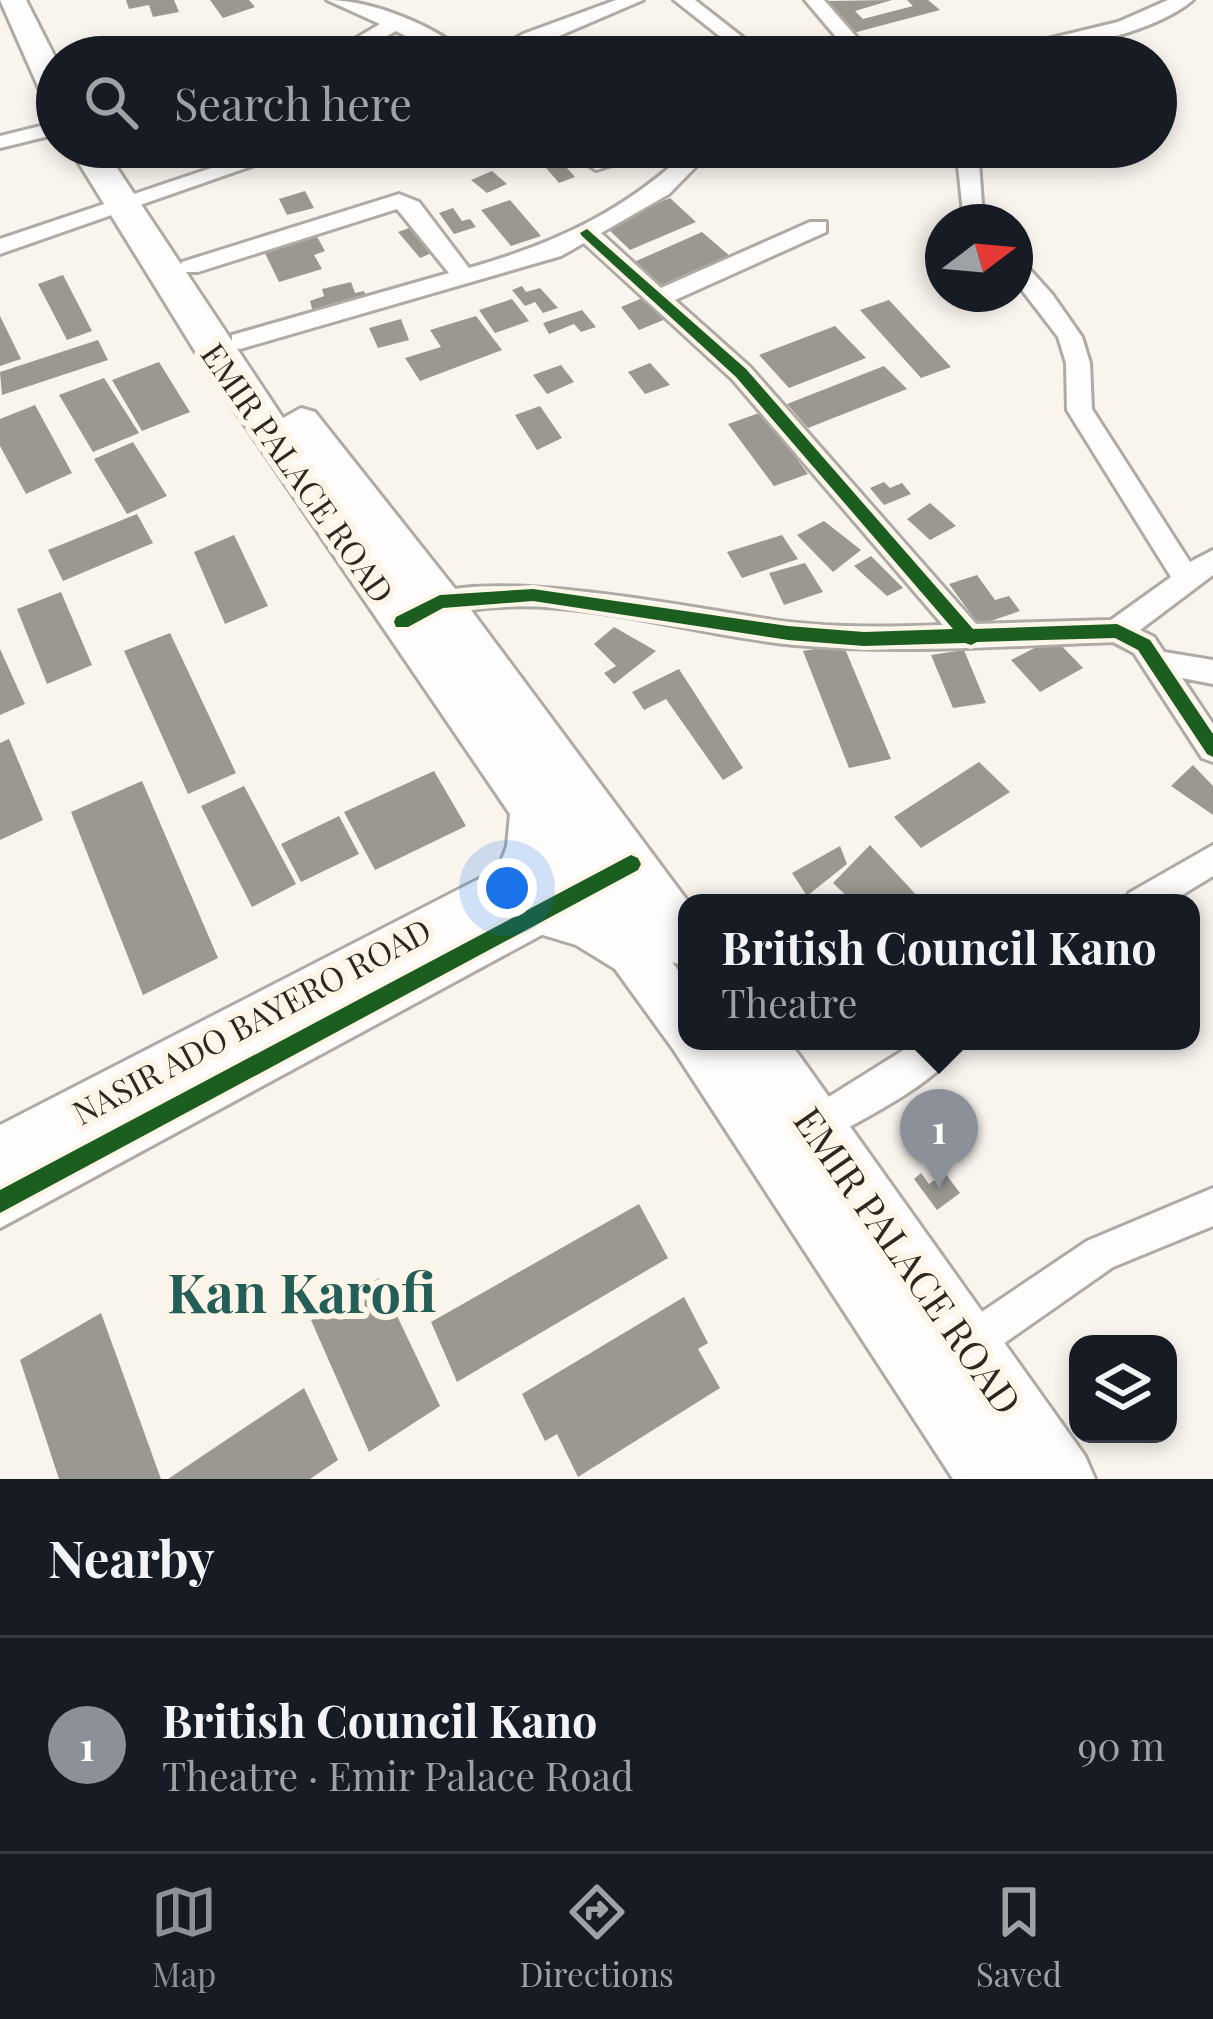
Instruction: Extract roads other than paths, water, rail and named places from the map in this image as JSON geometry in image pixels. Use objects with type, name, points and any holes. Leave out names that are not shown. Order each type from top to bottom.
[{"type":"main road","points":[[10,0],[36,51]]},
{"type":"main road","points":[[39,0],[57,36]]},
{"type":"main road","name":"EMIR PALACE ROAD","points":[[105,168],[190,266],[241,340],[421,612],[535,809],[598,860]]},
{"type":"main road","name":"EMIR PALACE ROAD","points":[[124,168],[133,200],[662,951],[678,1000]]},
{"type":"main road","points":[[535,809],[531,895],[590,926],[662,951]]},
{"type":"main road","name":"EMIR PALACE ROAD","points":[[703,1050],[992,1479]]},
{"type":"main road","name":"EMIR PALACE ROAD","points":[[762,1050],[1063,1479]]},
{"type":"street","points":[[336,0],[419,36]]},
{"type":"street","points":[[535,36],[634,0]]},
{"type":"street","points":[[683,0],[730,36]]},
{"type":"street","points":[[814,0],[846,36]]},
{"type":"street","points":[[1081,36],[1124,27],[1184,0]]},
{"type":"street","points":[[373,36],[395,24]]},
{"type":"street","points":[[0,142],[36,133]]},
{"type":"street","points":[[0,247],[231,168]]},
{"type":"street","points":[[241,340],[519,262],[586,233],[661,189],[682,168]]},
{"type":"street","points":[[970,204],[971,168]]},
{"type":"street","points":[[190,266],[399,201],[411,207],[463,276]]},
{"type":"street","points":[[659,298],[818,227]]},
{"type":"street","points":[[586,233],[741,373],[971,638]]},
{"type":"street","points":[[1033,291],[1069,340],[1078,362],[1074,380],[1080,410],[1186,578]]},
{"type":"street","points":[[1117,631],[1213,560]]},
{"type":"street","points":[[421,612],[533,595],[788,633],[971,638],[1117,631],[1144,645],[1213,749]]},
{"type":"street","points":[[1157,662],[1213,672]]},
{"type":"street","points":[[1155,894],[1213,859]]},
{"type":"street","points":[[0,1202],[598,860]]},
{"type":"street","name":"NASIR ADO BAYERO ROAD","points":[[0,1152],[531,895]]},
{"type":"street","points":[[816,1126],[916,1066],[934,1050]]},
{"type":"street","points":[[969,1343],[1100,1254],[1213,1207]]},
{"type":"place","name":"British Council Kano","points":[[939,1188]]},
{"type":"district","name":"Kan Karofi","points":[[302,1291]]}]
